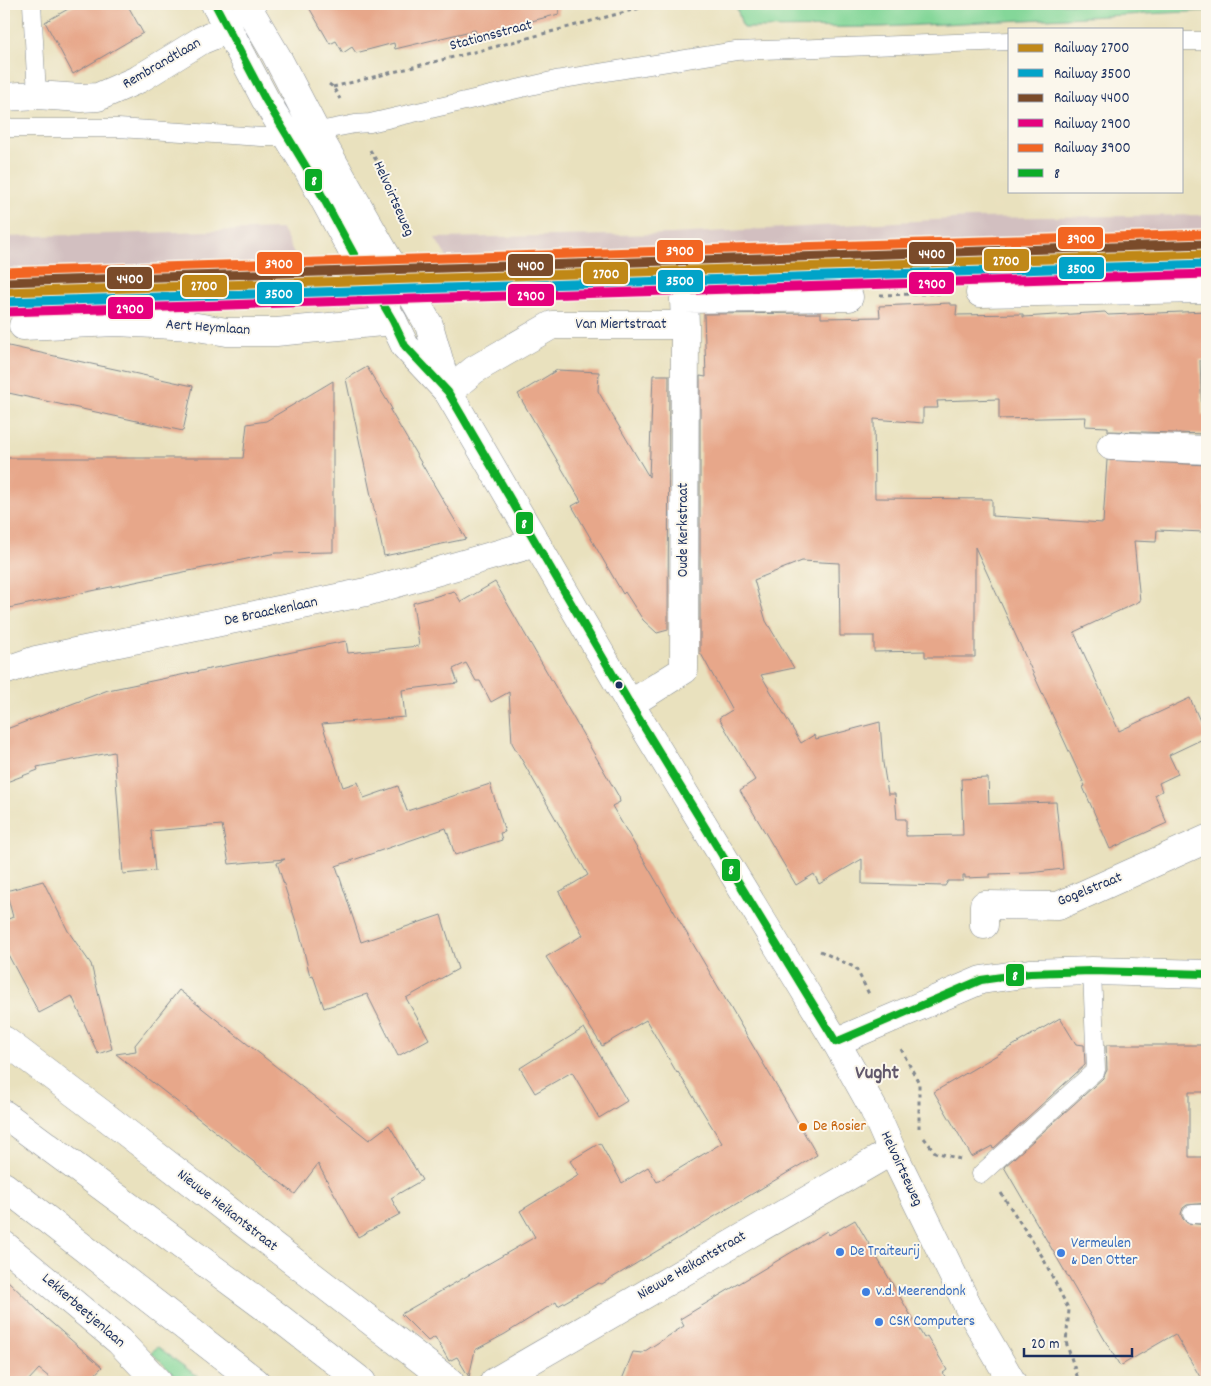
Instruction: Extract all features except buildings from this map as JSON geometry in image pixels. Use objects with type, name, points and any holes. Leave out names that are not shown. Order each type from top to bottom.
[{"type":"main road","name":"Helvoirtseweg","points":[[215,4],[265,99],[308,170],[393,321],[405,346],[448,392],[630,704],[836,1042],[874,1110],[892,1151],[969,1308],[1012,1382]]},
{"type":"main road","name":"Helvoirtseweg","points":[[246,4],[387,257],[429,325],[448,392]]},
{"type":"main road","name":"Rembrandtlaan","points":[[4,97],[38,95],[81,98],[98,96],[139,79],[202,40],[229,29]]},
{"type":"main road","points":[[980,294],[1207,289]]},
{"type":"main road","name":"Van Miertstraat","points":[[448,392],[474,370],[552,325],[684,325],[684,299],[849,297]]},
{"type":"main road","name":"Aert Heymlaan","points":[[23,326],[117,322],[191,326],[227,332],[276,332],[393,321]]},
{"type":"main road","name":"Oude Kerkstraat","points":[[630,704],[684,670],[684,325]]},
{"type":"main road","points":[[1111,446],[1207,450]]},
{"type":"main road","name":"De Braackenlaan","points":[[4,671],[36,660],[366,592],[536,543]]},
{"type":"main road","name":"Gogelstraat","points":[[984,925],[984,905],[1058,906],[1207,839]]},
{"type":"main road","points":[[836,1042],[982,980],[1030,973],[1092,971],[1207,974]]},
{"type":"main road","name":"Nieuwe Heikantstraat","points":[[4,1040],[450,1382]]},
{"type":"main road","points":[[4,1114],[273,1313],[362,1382]]},
{"type":"main road","name":"Nieuwe Heikantstraat","points":[[494,1382],[892,1151]]},
{"type":"main road","points":[[4,1186],[256,1382]]},
{"type":"main road","name":"Lekkerbeetjenlaan","points":[[4,1245],[119,1342],[158,1382]]},
{"type":"lane","points":[[32,4],[38,95]]},
{"type":"lane","points":[[1184,41],[1207,40]]},
{"type":"lane","points":[[4,128],[118,128],[262,138],[288,137],[355,124],[370,123],[556,80],[736,51],[1008,41]]},
{"type":"lane","points":[[981,1174],[1096,1070],[1092,971]]},
{"type":"path","name":"Stationsstraat","points":[[333,87],[494,48],[655,4]]},
{"type":"path","name":"Helvoirtseweg","points":[[368,146],[382,170],[392,200]]},
{"type":"path","points":[[849,297],[961,292],[980,294]]},
{"type":"path","points":[[812,947],[856,968],[883,1022]]},
{"type":"shaded area","points":[[1207,215],[1207,273],[469,294],[435,238],[672,234],[971,218]]},
{"type":"shaded area","points":[[282,229],[316,297],[4,313],[4,237]]},
{"type":"green space","points":[[754,4],[1207,4],[1207,11],[881,27],[743,28],[737,9]]},
{"type":"green space","points":[[158,1347],[205,1382],[181,1382],[151,1352]]},
{"type":"rail line","name":"3900","points":[[4,272],[1206,234]]},
{"type":"rail line","name":"4400","points":[[4,282],[1207,244]]},
{"type":"rail line","name":"2700","points":[[4,292],[1207,254]]},
{"type":"rail line","name":"3500","points":[[4,302],[1207,264]]},
{"type":"rail line","name":"2900","points":[[5,312],[1207,274]]},
{"type":"transit line","name":"8","points":[[215,4],[265,99],[308,170],[393,321],[405,346],[448,392],[630,704],[836,1042]]},
{"type":"transit line","name":"8","points":[[836,1042],[981,980],[1030,973],[1092,971],[1207,974]]},
{"type":"place","name":"De Rosier","points":[[803,1127]]},
{"type":"place","name":"De Traiteurij","points":[[840,1252]]},
{"type":"place","name":"Vermeulen & Den Otter","points":[[1061,1253]]},
{"type":"place","name":"v.d. Meerendonk","points":[[866,1292]]},
{"type":"place","name":"CSK Computers","points":[[879,1322]]},
{"type":"district","name":"Vught","points":[[877,1074]]}]
